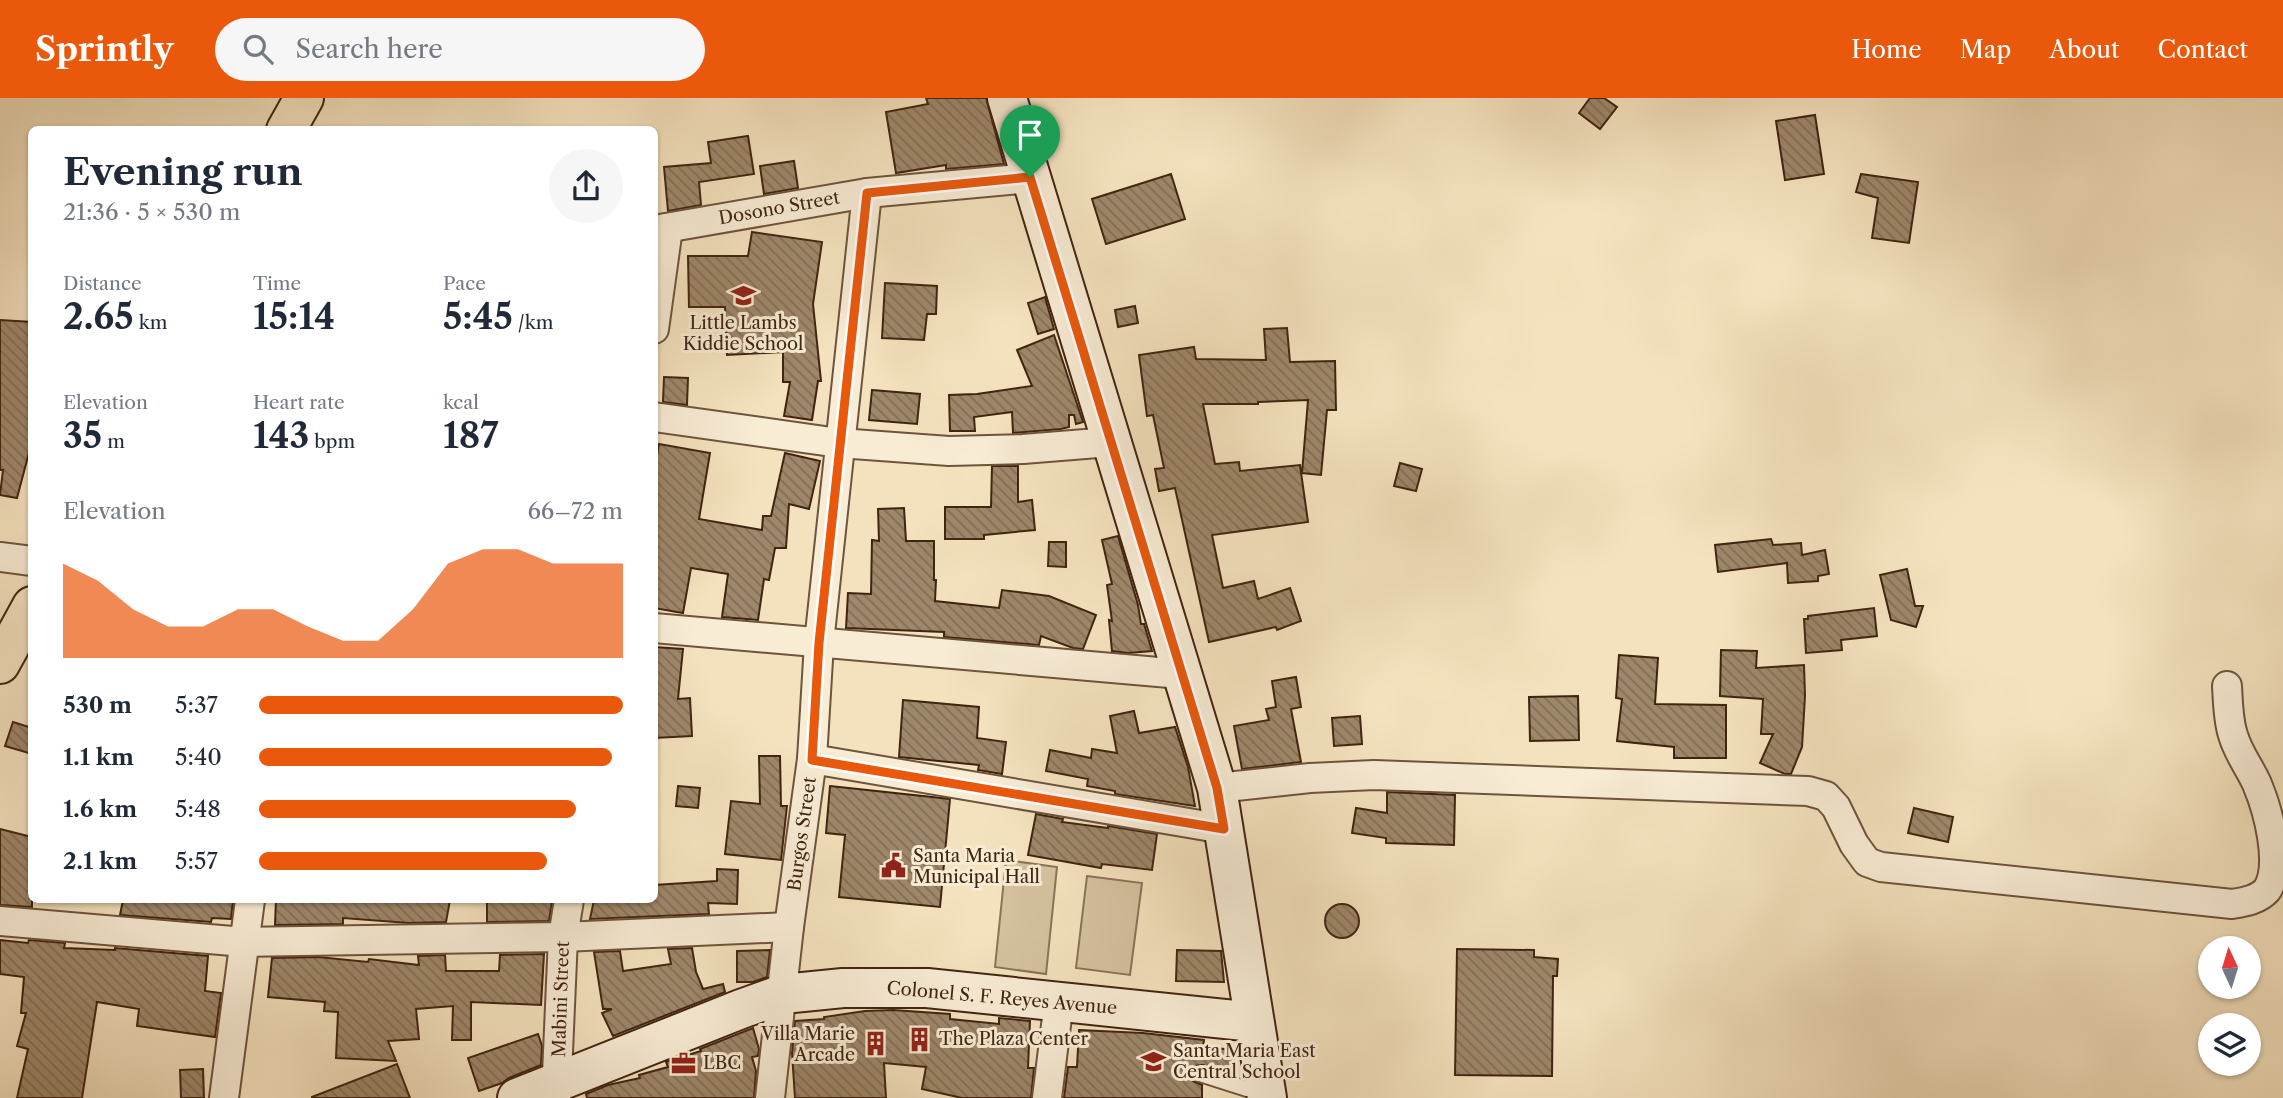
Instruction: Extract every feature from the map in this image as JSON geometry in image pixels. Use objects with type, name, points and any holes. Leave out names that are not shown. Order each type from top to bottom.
[{"type":"highway","points":[[288,126],[304,98]]},
{"type":"highway","points":[[0,664],[28,613]]},
{"type":"main road","points":[[1007,98],[1217,788],[1266,1092]]},
{"type":"main road","name":"Colonel S. F. Reyes Avenue","points":[[517,1098],[557,1090],[741,1009],[783,994],[843,988],[927,988],[1254,1022]]},
{"type":"street","name":"Dosono Street","points":[[661,229],[867,193],[1030,177]]},
{"type":"street","name":"Burgos Street","points":[[771,1098],[789,927],[812,760],[819,643],[867,193]]},
{"type":"street","points":[[658,272],[661,229]]},
{"type":"street","points":[[658,417],[839,443],[949,451],[1023,449],[1110,442]]},
{"type":"street","points":[[0,557],[28,560]]},
{"type":"street","points":[[658,628],[1181,674]]},
{"type":"street","points":[[1217,788],[1310,778],[1374,775],[1808,790],[1826,796],[1836,807],[1854,844],[1867,862],[1881,867],[2232,904],[2252,900],[2267,890],[2273,875],[2275,854],[2271,825],[2257,784],[2232,735],[2227,686]]},
{"type":"street","points":[[812,760],[1224,829]]},
{"type":"street","points":[[223,1098],[250,903]]},
{"type":"street","name":"Mabini Street","points":[[557,1090],[563,937],[569,903]]},
{"type":"street","points":[[0,921],[244,942],[563,937],[789,927]]},
{"type":"street","points":[[1047,1098],[1059,1001]]},
{"type":"lane","points":[[1200,1074],[1247,1089],[1266,1092]]},
{"type":"shaded area","points":[[1006,860],[1057,867],[1046,974],[995,967]]},
{"type":"shaded area","points":[[1087,876],[1142,883],[1130,975],[1076,968]]},
{"type":"building","points":[[926,98],[986,98],[1004,164],[946,169],[946,165],[896,173],[886,112],[928,104]]},
{"type":"building","points":[[1590,98],[1604,98],[1617,107],[1600,129],[1579,113]]},
{"type":"building","points":[[1815,115],[1824,174],[1785,180],[1776,121]]},
{"type":"building","points":[[748,136],[754,174],[699,182],[701,205],[668,211],[664,167],[711,163],[708,142]]},
{"type":"building","points":[[794,161],[798,188],[764,194],[760,166]]},
{"type":"building","points":[[1171,174],[1185,219],[1106,244],[1092,199]]},
{"type":"building","points":[[1861,174],[1918,182],[1909,243],[1872,238],[1878,198],[1856,192]]},
{"type":"building","points":[[752,232],[822,242],[813,304],[821,381],[818,381],[812,420],[784,416],[790,382],[783,382],[783,352],[727,355],[725,307],[689,307],[688,256],[748,256]]},
{"type":"building","points":[[885,283],[937,286],[936,314],[927,314],[924,340],[882,338]]},
{"type":"building","points":[[1045,297],[1054,329],[1038,334],[1028,303]]},
{"type":"building","points":[[1135,306],[1138,323],[1118,327],[1115,310]]},
{"type":"building","points":[[0,320],[28,322],[28,456],[17,498],[0,495],[3,470],[0,470]]},
{"type":"building","points":[[1287,328],[1290,362],[1335,361],[1336,410],[1327,410],[1321,475],[1302,473],[1308,400],[1203,404],[1215,464],[1239,462],[1240,471],[1300,465],[1308,522],[1212,535],[1223,588],[1254,581],[1258,599],[1290,588],[1301,621],[1277,630],[1276,627],[1209,642],[1175,488],[1159,491],[1155,469],[1164,468],[1153,415],[1147,416],[1139,355],[1194,347],[1196,359],[1266,360],[1264,329]]},
{"type":"building","points":[[1054,335],[1083,422],[1076,424],[1074,415],[1069,415],[1069,427],[1013,433],[1012,412],[974,417],[975,431],[950,431],[949,395],[1032,386],[1017,350]]},
{"type":"building","points":[[664,377],[688,378],[687,405],[663,402]]},
{"type":"building","points":[[872,390],[920,394],[917,424],[869,420]]},
{"type":"building","points":[[659,444],[710,453],[699,519],[762,530],[763,516],[771,516],[785,453],[820,461],[809,509],[789,504],[786,548],[775,548],[769,580],[764,579],[758,620],[722,617],[728,574],[691,568],[683,613],[658,609]]},
{"type":"building","points":[[1400,463],[1422,469],[1416,491],[1394,486]]},
{"type":"building","points":[[992,466],[1018,466],[1018,502],[1032,500],[1035,530],[984,535],[984,539],[945,539],[945,507],[991,507]]},
{"type":"building","points":[[904,508],[906,541],[934,541],[935,601],[999,608],[1002,590],[1049,596],[1096,615],[1083,649],[1041,636],[1039,645],[944,637],[944,632],[846,628],[848,593],[871,594],[872,540],[879,541],[878,509]]},
{"type":"building","points":[[1118,536],[1141,624],[1144,624],[1152,651],[1112,651],[1109,620],[1112,621],[1107,585],[1112,584],[1102,540]]},
{"type":"building","points":[[1771,539],[1773,545],[1801,543],[1802,555],[1825,550],[1829,574],[1818,576],[1818,581],[1788,583],[1787,563],[1718,572],[1715,545]]},
{"type":"building","points":[[1049,542],[1066,542],[1066,567],[1048,566]]},
{"type":"building","points":[[1907,569],[1915,606],[1923,606],[1916,627],[1891,620],[1880,575]]},
{"type":"building","points":[[1874,608],[1877,636],[1841,640],[1842,650],[1806,653],[1804,619],[1808,619],[1808,616]]},
{"type":"building","points":[[658,647],[683,649],[678,699],[690,698],[692,736],[658,738]]},
{"type":"building","points":[[1721,650],[1757,651],[1756,668],[1804,665],[1802,747],[1791,774],[1760,763],[1773,734],[1761,734],[1763,699],[1720,696]]},
{"type":"building","points":[[1619,655],[1658,658],[1655,704],[1726,705],[1726,758],[1674,758],[1674,747],[1617,741],[1622,699],[1616,698]]},
{"type":"building","points":[[1296,677],[1301,707],[1291,709],[1301,762],[1242,769],[1234,726],[1269,720],[1266,709],[1276,707],[1272,681]]},
{"type":"building","points":[[1578,696],[1579,740],[1530,741],[1529,697]]},
{"type":"building","points":[[903,700],[979,707],[977,738],[1006,742],[1002,774],[978,770],[979,765],[899,757]]},
{"type":"building","points":[[1134,711],[1139,733],[1175,727],[1188,767],[1195,806],[1115,794],[1115,791],[1087,786],[1088,779],[1046,771],[1050,750],[1091,758],[1092,749],[1117,753],[1110,716]]},
{"type":"building","points":[[1360,716],[1362,744],[1334,746],[1332,718]]},
{"type":"building","points":[[13,722],[28,727],[28,753],[5,746]]},
{"type":"building","points":[[759,756],[780,756],[781,806],[787,806],[781,860],[725,854],[731,801],[760,804]]},
{"type":"building","points":[[678,786],[700,788],[698,808],[676,806]]},
{"type":"building","name":"Santa Maria Municipal Hall","points":[[830,786],[950,799],[940,907],[839,897],[845,835],[826,833]]},
{"type":"building","points":[[1387,792],[1455,795],[1454,845],[1386,843],[1386,838],[1352,833],[1356,808],[1387,813]]},
{"type":"building","points":[[1914,808],[1953,817],[1948,842],[1908,833]]},
{"type":"building","points":[[1036,814],[1063,819],[1062,822],[1157,834],[1152,870],[1102,864],[1101,868],[1028,855]]},
{"type":"building","points":[[0,829],[28,836],[28,903],[32,903],[32,907],[0,905]]},
{"type":"building","points":[[717,869],[738,870],[737,904],[708,903],[709,914],[590,919],[593,903],[658,903],[658,885],[717,881]]},
{"type":"building","points":[[122,903],[233,903],[231,919],[212,918],[211,922],[120,915]]},
{"type":"building","points":[[276,903],[449,903],[446,922],[409,923],[343,918],[343,924],[275,925]]},
{"type":"building","points":[[487,903],[552,903],[549,921],[487,922]]},
{"type":"building","points":[[1342,904],[1354,909],[1359,921],[1354,933],[1342,938],[1330,933],[1325,921],[1330,909]]},
{"type":"building","points":[[0,940],[65,943],[64,948],[115,948],[208,956],[205,991],[221,993],[215,1037],[137,1026],[139,1009],[97,1002],[82,1098],[17,1098],[28,1049],[17,1046],[26,1013],[21,1013],[24,977],[0,974]]},
{"type":"building","points":[[692,948],[696,972],[703,989],[723,984],[725,992],[613,1036],[602,1013],[612,1009],[603,1009],[594,952],[620,951],[623,971],[671,964],[668,949]]},
{"type":"building","points":[[1457,949],[1534,950],[1534,957],[1558,959],[1557,976],[1553,976],[1552,1076],[1455,1075]]},
{"type":"building","points":[[770,950],[767,977],[753,982],[737,982],[737,951]]},
{"type":"building","points":[[1177,950],[1221,951],[1224,982],[1176,981]]},
{"type":"building","points":[[544,954],[541,1005],[471,1002],[471,1040],[452,1040],[453,1006],[416,1009],[419,1039],[388,1041],[396,1061],[336,1058],[338,1012],[324,1011],[325,1002],[268,997],[272,958],[318,957],[368,962],[369,959],[419,965],[418,956],[445,955],[446,971],[499,971],[500,955]]},
{"type":"building","points":[[865,1011],[950,1014],[950,1019],[999,1024],[999,1018],[1030,1021],[1028,1068],[1034,1068],[1031,1098],[962,1098],[922,1089],[926,1067],[884,1063],[886,1098],[795,1098],[792,1053],[795,1021],[824,1019]]},
{"type":"building","points":[[753,1028],[759,1049],[758,1056],[752,1057],[756,1071],[754,1098],[587,1098],[586,1094],[668,1067],[666,1062],[701,1051],[700,1049]]},
{"type":"building","name":"Santa Maria East Central School","points":[[1079,1030],[1143,1033],[1204,1040],[1203,1047],[1235,1050],[1232,1074],[1203,1065],[1194,1066],[1191,1077],[1202,1085],[1202,1098],[1064,1098],[1068,1067],[1077,1067]]},
{"type":"building","points":[[538,1034],[542,1046],[541,1065],[479,1091],[468,1058]]},
{"type":"building","points":[[397,1064],[410,1098],[312,1098],[312,1097]]},
{"type":"building","points":[[203,1069],[204,1098],[181,1098],[180,1070]]},
{"type":"place","name":"Little Lambs Kiddie School","points":[[743,296]]},
{"type":"place","name":"Santa Maria Municipal Hall","points":[[893,866]]},
{"type":"place","name":"The Plaza Center","points":[[919,1039]]},
{"type":"place","name":"Villa Marie Arcade","points":[[875,1044]]},
{"type":"place","name":"Santa Maria East Central School","points":[[1153,1061]]},
{"type":"place","name":"LBC","points":[[683,1063]]},
{"type":"route","points":[[1030,177],[1217,788],[1224,829],[812,760],[819,643],[867,193],[1030,177]]}]
